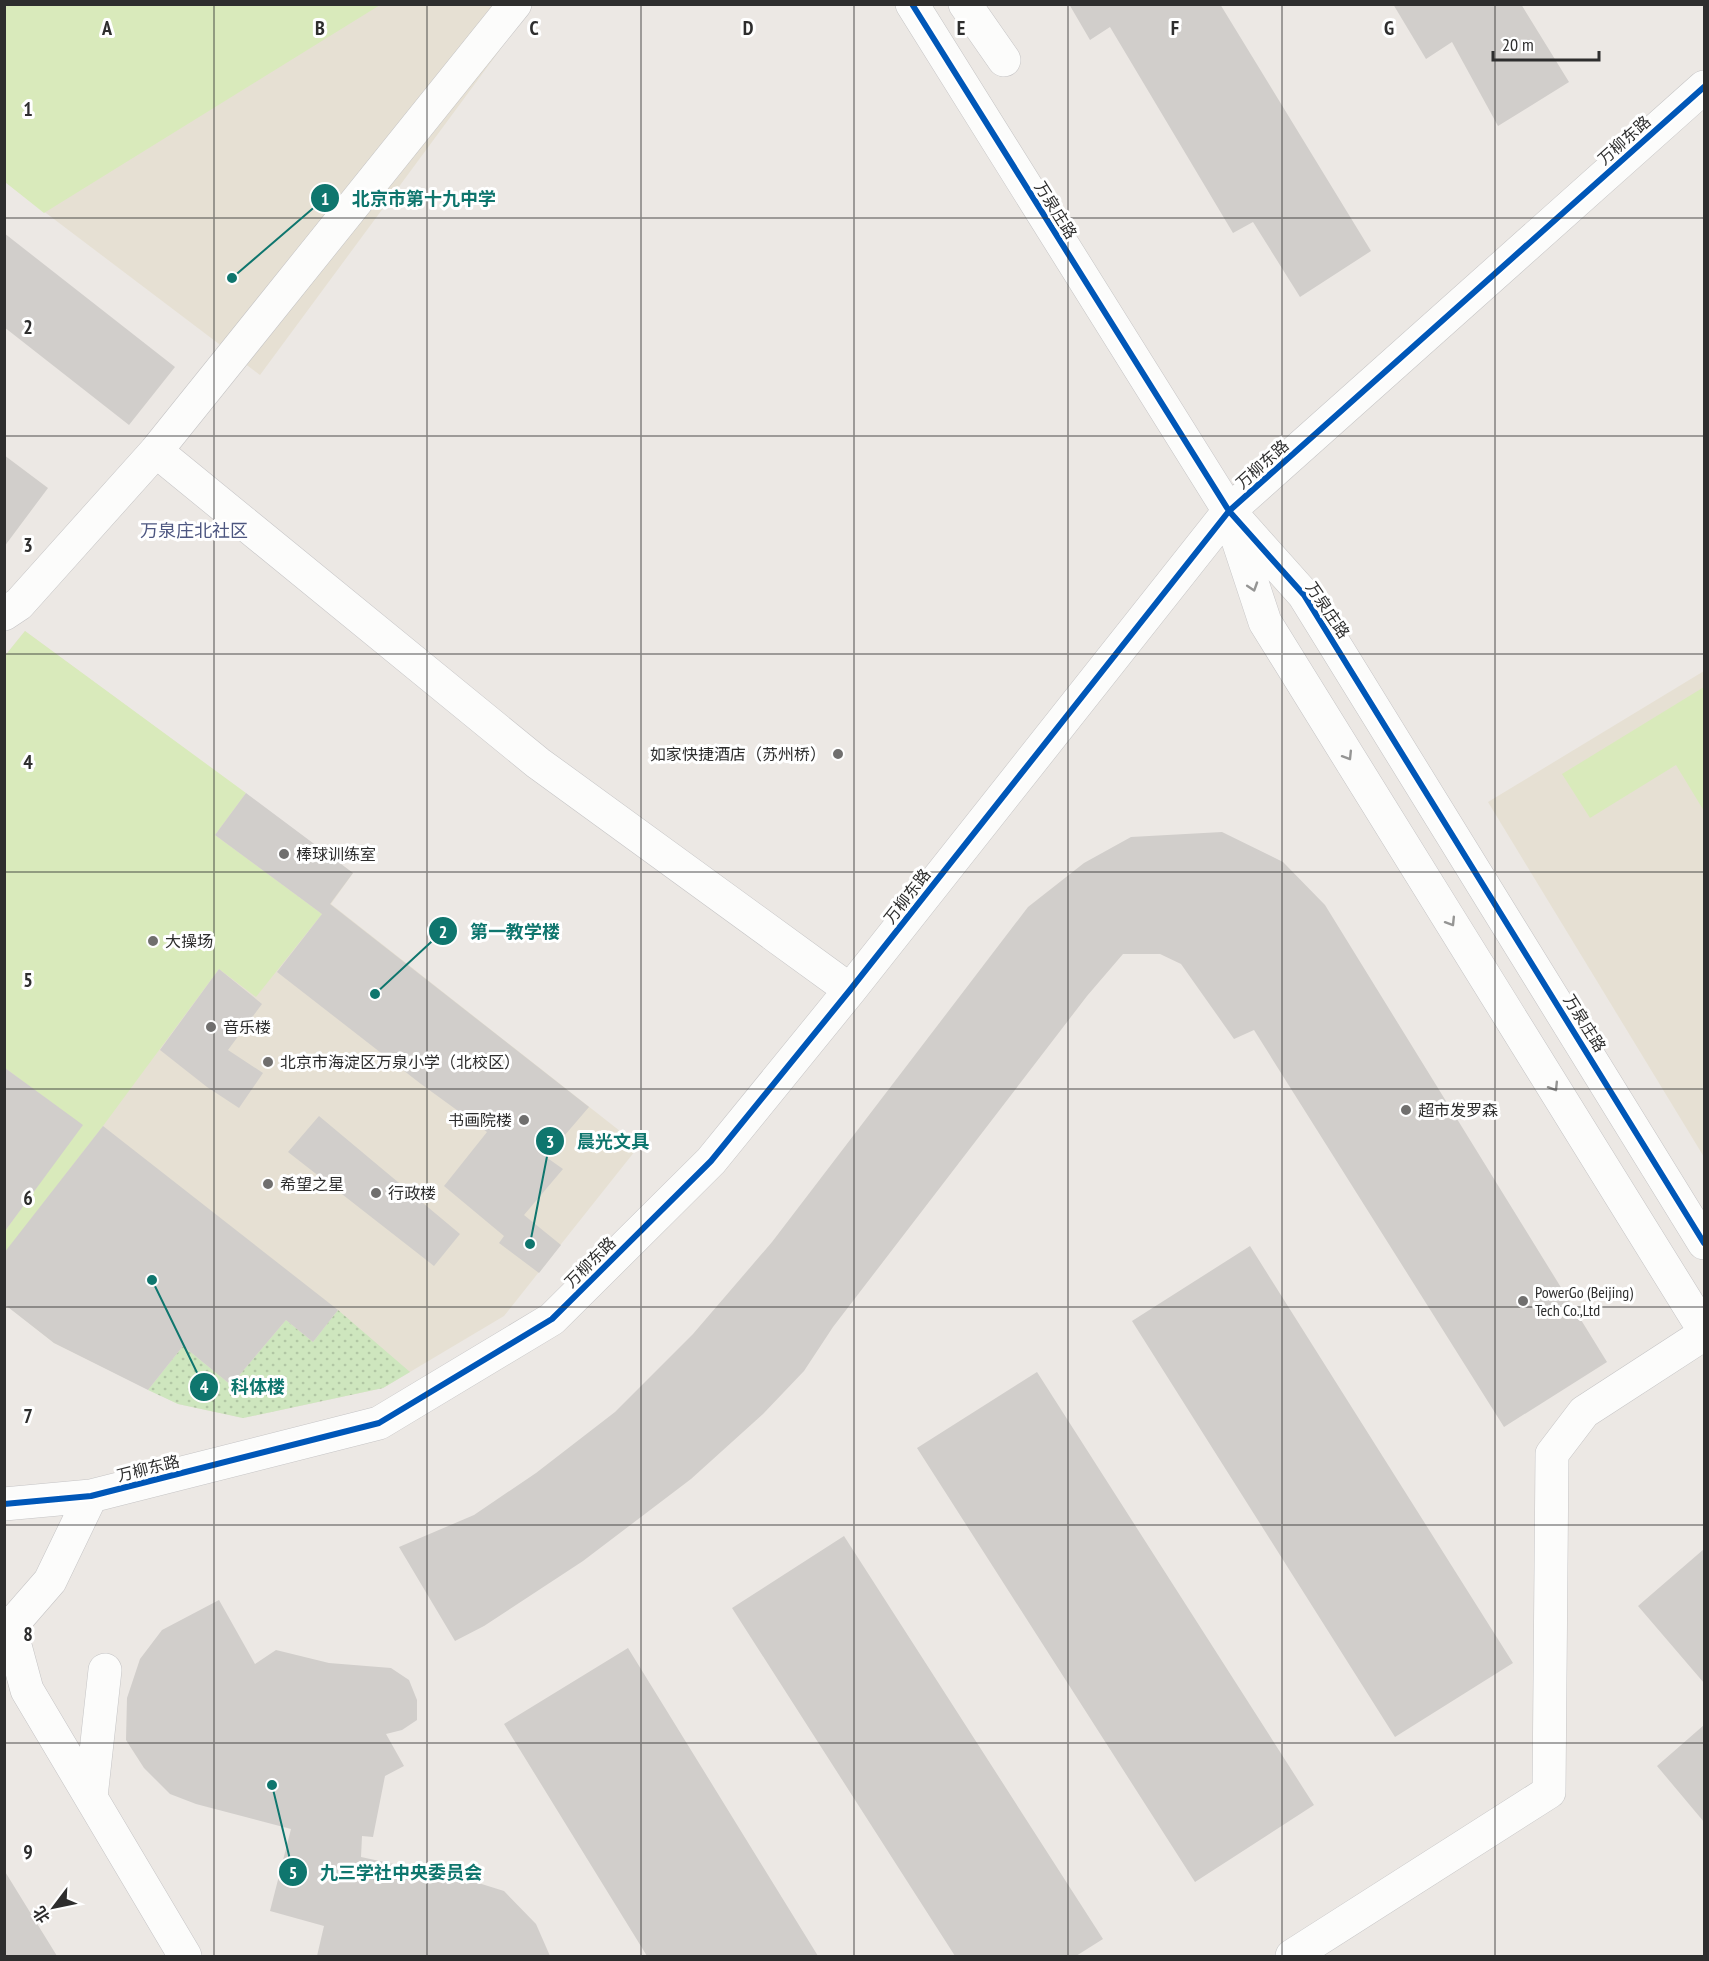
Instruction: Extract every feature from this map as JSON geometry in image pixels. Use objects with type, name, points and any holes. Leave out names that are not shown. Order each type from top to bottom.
[{"type":"street","points":[[4,614],[18,604],[156,451],[515,4]]},
{"type":"street","name":"万泉庄路","points":[[912,4],[1228,511],[1304,595],[1704,1243]]},
{"type":"street","points":[[964,4],[1004,60]]},
{"type":"street","name":"万柳东路","points":[[4,1504],[91,1496],[379,1423],[552,1318],[711,1161],[850,990],[1228,511],[1704,87]]},
{"type":"street","points":[[156,451],[538,763],[850,990]]},
{"type":"street","name":"万泉庄路","points":[[1228,511],[1265,622],[1704,1332]]},
{"type":"street","points":[[1292,1956],[1549,1792],[1552,1454],[1584,1412],[1704,1332]]},
{"type":"street","points":[[91,1496],[50,1581],[10,1627],[27,1690],[185,1956]]},
{"type":"street","points":[[90,1797],[105,1670]]},
{"type":"shaded area","points":[[4,5],[533,5],[260,375],[5,182]]},
{"type":"shaded area","name":"北京市海淀区万泉小学（北校区）","points":[[25,631],[353,873],[331,904],[639,1146],[504,1316],[383,1388],[243,1418],[178,1404],[54,1343],[5,1304],[4,657]]},
{"type":"shaded area","points":[[1704,671],[1704,1157],[1488,802]]},
{"type":"green space","points":[[4,5],[380,5],[44,213],[5,182]]},
{"type":"green space","name":"大操场","points":[[25,631],[246,793],[215,835],[322,914],[256,997],[219,969],[103,1126],[5,1253],[5,1231],[82,1125],[5,1068],[4,657]]},
{"type":"green space","points":[[1704,687],[1704,811],[1676,765],[1590,818],[1562,774]]},
{"type":"green space","points":[[338,1310],[410,1372],[383,1388],[243,1418],[178,1404],[148,1390],[183,1346],[231,1385],[286,1320],[313,1342]]},
{"type":"building","points":[[1069,4],[1220,4],[1371,251],[1300,297],[1253,222],[1233,233],[1110,27],[1090,40]]},
{"type":"building","points":[[1393,4],[1521,4],[1569,82],[1498,126],[1452,42],[1426,59]]},
{"type":"building","points":[[4,233],[175,367],[129,425],[4,327]]},
{"type":"building","points":[[4,455],[48,488],[4,547]]},
{"type":"building","points":[[246,793],[353,873],[330,904],[589,1107],[546,1157],[563,1169],[524,1215],[561,1245],[539,1273],[499,1243],[504,1236],[444,1186],[487,1132],[421,1084],[277,972],[322,914],[215,835]]},
{"type":"building","points":[[1222,832],[1283,862],[1325,905],[1607,1362],[1504,1427],[1254,1030],[1234,1039],[1181,964],[1160,954],[1123,954],[1087,996],[833,1327],[804,1371],[763,1414],[691,1479],[583,1561],[484,1626],[455,1641],[399,1547],[474,1515],[536,1473],[615,1412],[693,1334],[772,1242],[1028,907],[1084,863],[1131,837]]},
{"type":"building","name":"音乐楼","points":[[219,969],[262,1004],[228,1050],[263,1073],[239,1108],[207,1087],[160,1050]]},
{"type":"building","points":[[5,1068],[83,1125],[5,1231]]},
{"type":"building","name":"行政楼","points":[[319,1116],[460,1234],[434,1266],[288,1152]]},
{"type":"building","points":[[103,1126],[338,1310],[313,1342],[286,1320],[231,1385],[183,1346],[148,1390],[54,1343],[4,1304],[4,1253]]},
{"type":"building","points":[[1250,1246],[1513,1663],[1395,1737],[1132,1321]]},
{"type":"building","points":[[1037,1372],[1314,1805],[1195,1882],[917,1448]]},
{"type":"building","points":[[844,1536],[1103,1939],[1076,1956],[955,1956],[732,1608]]},
{"type":"building","points":[[1704,1549],[1704,1683],[1638,1606]]},
{"type":"building","points":[[219,1600],[255,1664],[276,1650],[329,1663],[391,1668],[409,1680],[417,1700],[417,1720],[402,1730],[386,1734],[404,1766],[385,1776],[373,1837],[362,1836],[361,1857],[472,1881],[504,1891],[536,1924],[550,1956],[317,1956],[324,1926],[270,1911],[291,1829],[196,1804],[170,1794],[144,1768],[126,1740],[127,1698],[140,1659],[162,1630]]},
{"type":"building","points":[[628,1648],[818,1956],[647,1956],[504,1724]]},
{"type":"building","points":[[1704,1725],[1704,1822],[1657,1766]]},
{"type":"building","points":[[4,1870],[57,1956],[4,1956]]},
{"type":"cycle path","points":[[912,4],[1229,511],[1304,595],[1704,1243]]},
{"type":"cycle path","points":[[4,1504],[91,1496],[379,1423],[552,1319],[711,1161],[850,990],[1229,511],[1704,87]]},
{"type":"place","name":"北京市第十九中学","points":[[232,278]]},
{"type":"place","name":"如家快捷酒店（苏州桥）","points":[[838,754]]},
{"type":"place","name":"棒球训练室","points":[[284,854]]},
{"type":"place","name":"大操场","points":[[153,941]]},
{"type":"place","name":"第一教学楼","points":[[375,994]]},
{"type":"place","name":"音乐楼","points":[[211,1027]]},
{"type":"place","name":"北京市海淀区万泉小学（北校区）","points":[[268,1062]]},
{"type":"place","name":"超市发罗森","points":[[1406,1110]]},
{"type":"place","name":"书画院楼","points":[[524,1120]]},
{"type":"place","name":"希望之星","points":[[268,1184]]},
{"type":"place","name":"行政楼","points":[[376,1193]]},
{"type":"place","name":"晨光文具","points":[[530,1244]]},
{"type":"place","name":"科体楼","points":[[152,1280]]},
{"type":"place","name":"PowerGo (Beijing) Tech Co.,Ltd","points":[[1523,1301]]},
{"type":"place","name":"九三学社中央委员会","points":[[272,1785]]},
{"type":"district","name":"万泉庄北社区","points":[[194,531]]}]
